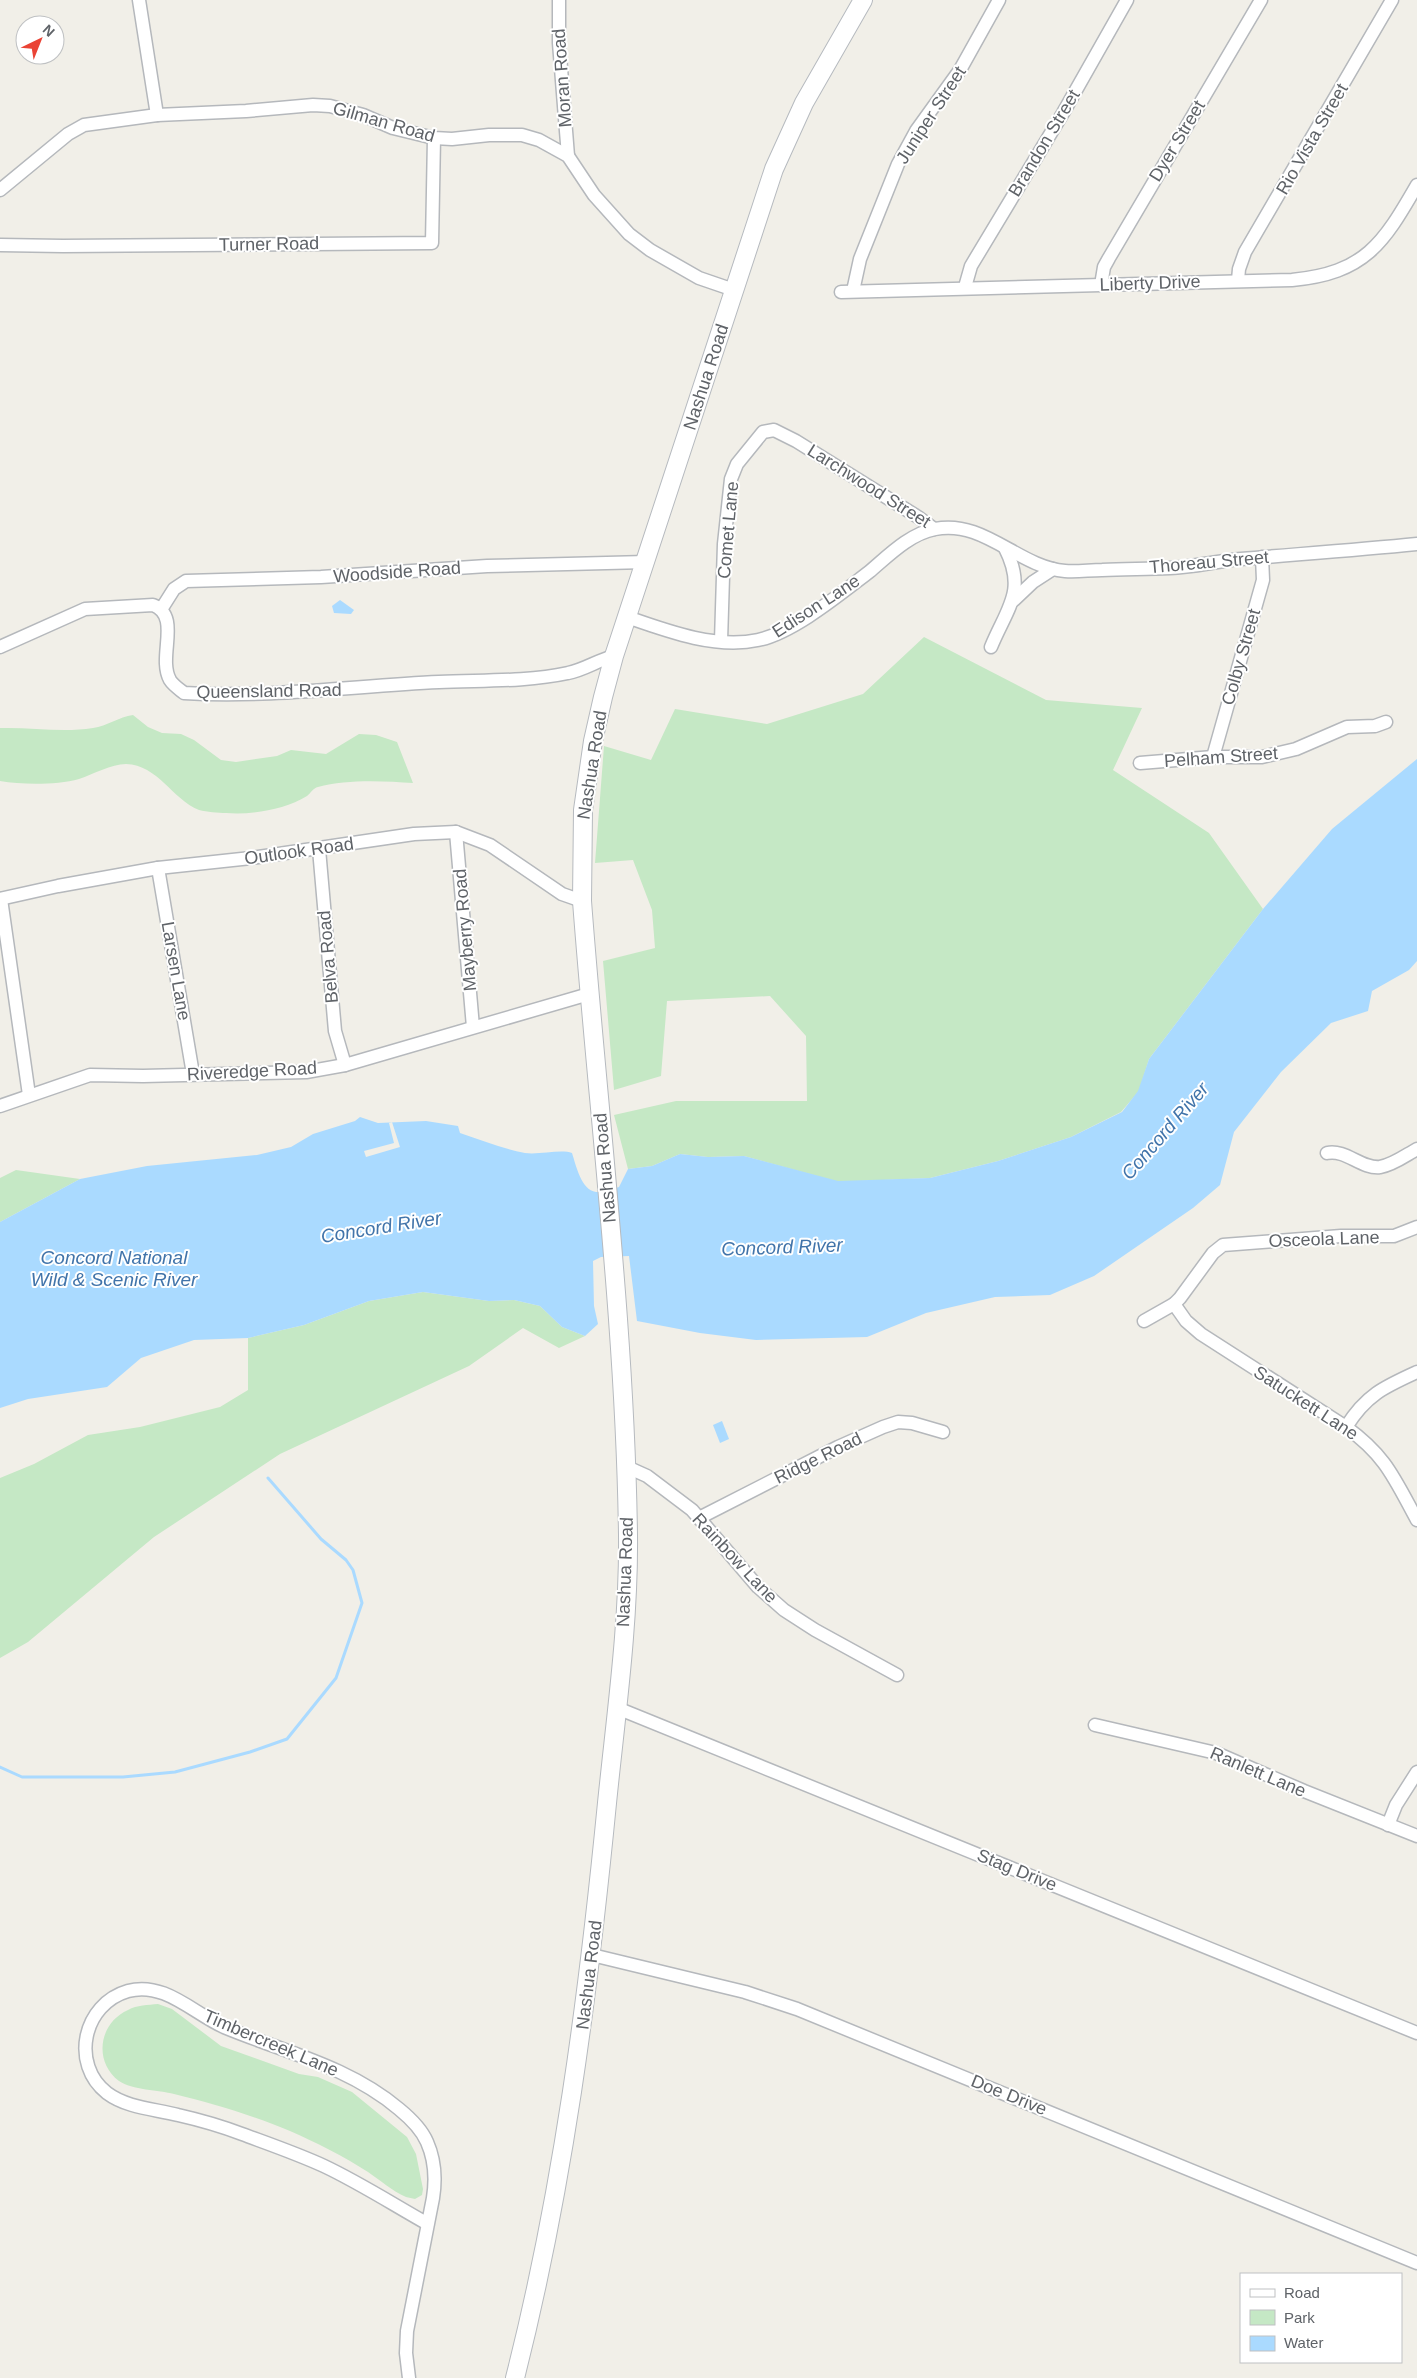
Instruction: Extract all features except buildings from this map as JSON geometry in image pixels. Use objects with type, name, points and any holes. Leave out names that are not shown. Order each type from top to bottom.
[{"type":"main road","name":"Nashua Road","points":[[515,2378],[538,2285],[558,2187],[575,2079],[592,1956],[626,1611],[627,1467],[606,1177],[582,902],[582,832],[586,787],[593,741],[614,656],[782,146],[816,81],[863,0]]},
{"type":"street","points":[[138,0],[156,116]]},
{"type":"street","name":"Moran Road","points":[[558,0],[559,43],[568,156]]},
{"type":"street","name":"Juniper Street","points":[[847,291],[898,164],[916,131],[960,70],[998,0]]},
{"type":"street","name":"Brandon Street","points":[[965,287],[971,266],[1063,113],[1127,0]]},
{"type":"street","name":"Dyer Street","points":[[1101,285],[1104,267],[1109,258],[1261,0]]},
{"type":"street","name":"Rio Vista Street","points":[[1238,280],[1239,269],[1246,252],[1392,0]]},
{"type":"street","name":"Gilman Road","points":[[0,190],[81,126],[156,116],[321,105],[343,108],[393,128],[434,138],[452,139],[489,135],[522,135],[539,140],[568,156],[594,195],[629,234],[668,262],[699,278],[734,290]]},
{"type":"street","name":"Turner Road","points":[[0,245],[432,243],[434,138]]},
{"type":"street","name":"Liberty Drive","points":[[847,291],[1308,278],[1329,274],[1349,267],[1373,250],[1386,235],[1417,185]]},
{"type":"street","name":"Larchwood Street","points":[[766,431],[774,430],[796,441],[918,517],[934,529],[945,527],[969,530],[1006,548]]},
{"type":"street","name":"Comet Lane","points":[[721,641],[724,544],[732,474],[737,464],[756,439],[766,431]]},
{"type":"street","name":"Edison Lane","points":[[627,617],[677,633],[721,641],[758,640],[779,633],[828,602],[904,543],[934,529]]},
{"type":"street","name":"Thoreau Street","points":[[1006,548],[1053,569],[1077,571],[1171,568],[1262,557],[1417,544]]},
{"type":"street","points":[[1006,548],[1014,569],[1014,600]]},
{"type":"street","name":"Colby Street","points":[[1213,757],[1263,580],[1262,557]]},
{"type":"street","name":"Woodside Road","points":[[162,608],[174,589],[186,581],[321,577],[487,566],[646,562]]},
{"type":"street","points":[[991,647],[1014,600],[1033,582],[1053,569]]},
{"type":"street","points":[[0,647],[85,609],[154,605],[162,608]]},
{"type":"street","name":"Queensland Road","points":[[162,608],[167,615],[166,664],[169,679],[184,692],[237,694],[341,690],[438,682],[496,681],[569,673],[598,660],[614,656]]},
{"type":"street","name":"Pelham Street","points":[[1140,763],[1213,757],[1245,758],[1281,754],[1347,727],[1376,726],[1386,722]]},
{"type":"street","name":"Outlook Road","points":[[0,899],[58,886],[158,868],[319,849],[414,834],[456,832],[490,845],[562,894],[582,902]]},
{"type":"street","name":"Mayberry Road","points":[[456,832],[473,1027]]},
{"type":"street","name":"Belva Road","points":[[319,849],[335,1031],[345,1064]]},
{"type":"street","name":"Larsen Lane","points":[[158,868],[194,1074]]},
{"type":"street","points":[[0,899],[29,1095]]},
{"type":"street","name":"Riveredge Road","points":[[0,1106],[90,1075],[143,1076],[306,1072],[345,1064],[589,994]]},
{"type":"street","points":[[1326,1153],[1336,1152],[1367,1165],[1379,1167],[1417,1149]]},
{"type":"street","name":"Osceola Lane","points":[[1174,1304],[1186,1293],[1213,1253],[1223,1245],[1341,1236],[1394,1236],[1417,1227]]},
{"type":"street","points":[[1144,1321],[1174,1304]]},
{"type":"street","name":"Satuckett Lane","points":[[1174,1304],[1186,1321],[1201,1334],[1346,1427],[1367,1443],[1384,1460],[1417,1520]]},
{"type":"street","points":[[1346,1427],[1358,1408],[1374,1393],[1417,1372]]},
{"type":"street","name":"Ridge Road","points":[[699,1518],[883,1426],[898,1422],[943,1432]]},
{"type":"street","name":"Rainbow Lane","points":[[627,1467],[647,1476],[699,1518],[758,1587],[784,1610],[815,1630],[897,1675]]},
{"type":"street","name":"Stag Drive","points":[[616,1708],[1417,2033]]},
{"type":"street","name":"Ranlett Lane","points":[[1095,1725],[1216,1753],[1417,1836]]},
{"type":"street","points":[[1388,1825],[1396,1805],[1417,1772]]},
{"type":"street","name":"Doe Drive","points":[[592,1956],[745,1992],[797,2009],[1417,2263]]},
{"type":"street","name":"Timbercreek Lane","points":[[410,2378],[406,2353],[407,2332],[428,2224],[435,2186],[435,2173],[427,2141],[412,2120],[367,2086],[332,2068],[224,2026],[161,1992],[141,1989],[122,1993],[105,2004],[92,2019],[86,2038],[86,2058],[93,2077],[114,2098],[133,2105],[211,2123],[312,2161],[428,2224]]},
{"type":"green space","points":[[924,637],[1046,700],[1142,708],[1113,770],[1209,833],[1263,909],[1149,1059],[1139,1091],[1121,1112],[1071,1137],[998,1161],[930,1178],[838,1182],[744,1156],[708,1157],[680,1154],[652,1166],[628,1169],[614,1115],[676,1101],[807,1101],[806,1036],[770,996],[667,1001],[661,1076],[614,1090],[603,961],[655,948],[652,910],[633,860],[595,863],[604,746],[651,760],[675,709],[767,724],[863,694]]},
{"type":"green space","points":[[133,715],[148,727],[162,733],[181,734],[194,740],[221,760],[236,762],[277,756],[291,750],[326,754],[359,734],[376,735],[397,742],[413,783],[366,781],[329,784],[313,789],[307,796],[288,805],[257,812],[236,813],[199,810],[189,805],[147,770],[126,764],[108,767],[79,779],[61,782],[29,784],[0,781],[0,728],[81,729],[98,727]]},
{"type":"green space","points":[[16,1170],[80,1179],[0,1222],[0,1178]]},
{"type":"green space","points":[[423,1292],[489,1301],[514,1300],[540,1306],[562,1327],[585,1336],[559,1348],[523,1328],[469,1366],[280,1454],[154,1537],[28,1642],[0,1658],[0,1478],[34,1464],[88,1435],[140,1427],[220,1407],[248,1390],[248,1338],[304,1325],[369,1301]]},
{"type":"green space","points":[[158,2004],[172,2009],[221,2046],[299,2074],[318,2077],[352,2092],[407,2137],[416,2154],[423,2189],[422,2195],[415,2199],[401,2195],[340,2155],[276,2125],[203,2101],[131,2086],[119,2081],[105,2063],[103,2043],[106,2033],[118,2016],[131,2008]]},
{"type":"water","points":[[340,600],[354,610],[351,614],[334,613],[332,606]]},
{"type":"water","name":"Concord National Wild & Scenic River","points":[[1417,759],[1417,961],[1409,970],[1372,991],[1368,1011],[1331,1023],[1281,1072],[1234,1132],[1220,1185],[1193,1208],[1094,1276],[1050,1295],[995,1297],[926,1313],[867,1337],[756,1340],[700,1333],[637,1321],[629,1256],[601,1257],[593,1261],[594,1306],[598,1324],[585,1336],[562,1327],[540,1306],[514,1300],[489,1301],[423,1292],[369,1301],[304,1325],[248,1338],[194,1340],[141,1358],[107,1387],[28,1399],[0,1408],[0,1222],[80,1179],[147,1166],[257,1155],[291,1147],[313,1134],[355,1121],[360,1117],[378,1123],[426,1121],[458,1126],[460,1133],[500,1147],[525,1153],[572,1153],[577,1170],[586,1187],[596,1192],[619,1187],[628,1169],[652,1166],[680,1154],[708,1157],[744,1156],[838,1181],[930,1178],[998,1161],[1071,1137],[1122,1112],[1138,1091],[1149,1059],[1263,909],[1332,829]]},
{"type":"water","points":[[722,1421],[729,1439],[720,1443],[713,1425]]},
{"type":"pier","points":[[392,1122],[400,1147],[366,1157],[364,1151],[394,1143],[389,1123]]},
{"type":"waterway","points":[[0,1767],[22,1777],[123,1777],[175,1772],[250,1752],[287,1739],[336,1678],[362,1603],[353,1570],[346,1560],[321,1539],[268,1478]]},
{"type":"water label","name":"Concord River","points":[[1165,1131]]},
{"type":"water label","name":"Concord River","points":[[381,1227]]},
{"type":"water label","name":"Concord River","points":[[782,1247]]}]
